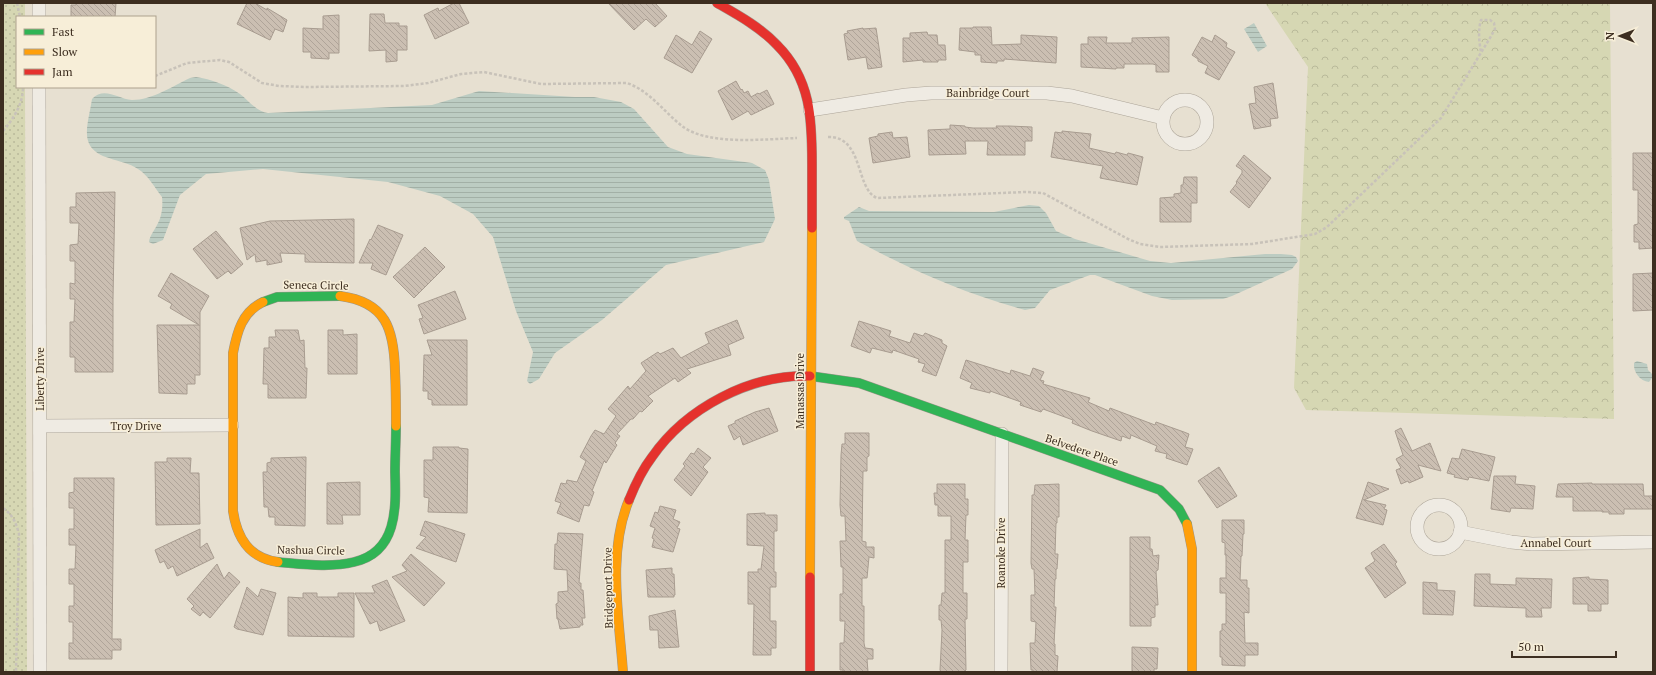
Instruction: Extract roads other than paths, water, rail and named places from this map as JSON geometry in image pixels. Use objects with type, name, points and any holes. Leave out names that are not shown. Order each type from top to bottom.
[{"type":"street","points":[[39,3],[39,16]]},
{"type":"street","name":"Manassas Drive","points":[[717,3],[756,26],[771,38],[789,58],[807,95],[810,110],[812,137],[810,672]]},
{"type":"street","name":"Liberty Drive","points":[[39,88],[40,672]]},
{"type":"street","name":"Bainbridge Court","points":[[810,110],[906,95],[931,93],[1047,93],[1072,96],[1163,118]]},
{"type":"street","name":"Seneca Circle","points":[[232,426],[233,352],[236,331],[246,315],[261,302],[277,297],[340,296],[350,297],[368,303],[376,309],[388,326],[394,346],[396,431]]},
{"type":"street","name":"Belvedere Place","points":[[812,377],[843,379],[859,383],[1160,490],[1179,507],[1187,519],[1190,530],[1192,549],[1192,672]]},
{"type":"street","name":"Bridgeport Drive","points":[[623,672],[617,557],[619,536],[628,503],[637,481],[648,463],[659,447],[683,421],[713,401],[744,386],[772,379],[812,377]]},
{"type":"street","name":"Troy Drive","points":[[40,426],[232,426]]},
{"type":"street","name":"Nashua Circle","points":[[232,426],[234,524],[238,534],[251,551],[269,560],[280,562],[340,564],[355,562],[377,549],[385,541],[392,527],[394,510],[396,431]]},
{"type":"street","name":"Roanoke Drive","points":[[1001,672],[1002,434]]},
{"type":"street","name":"Annabel Court","points":[[1460,532],[1511,542],[1532,544],[1653,542]]}]
